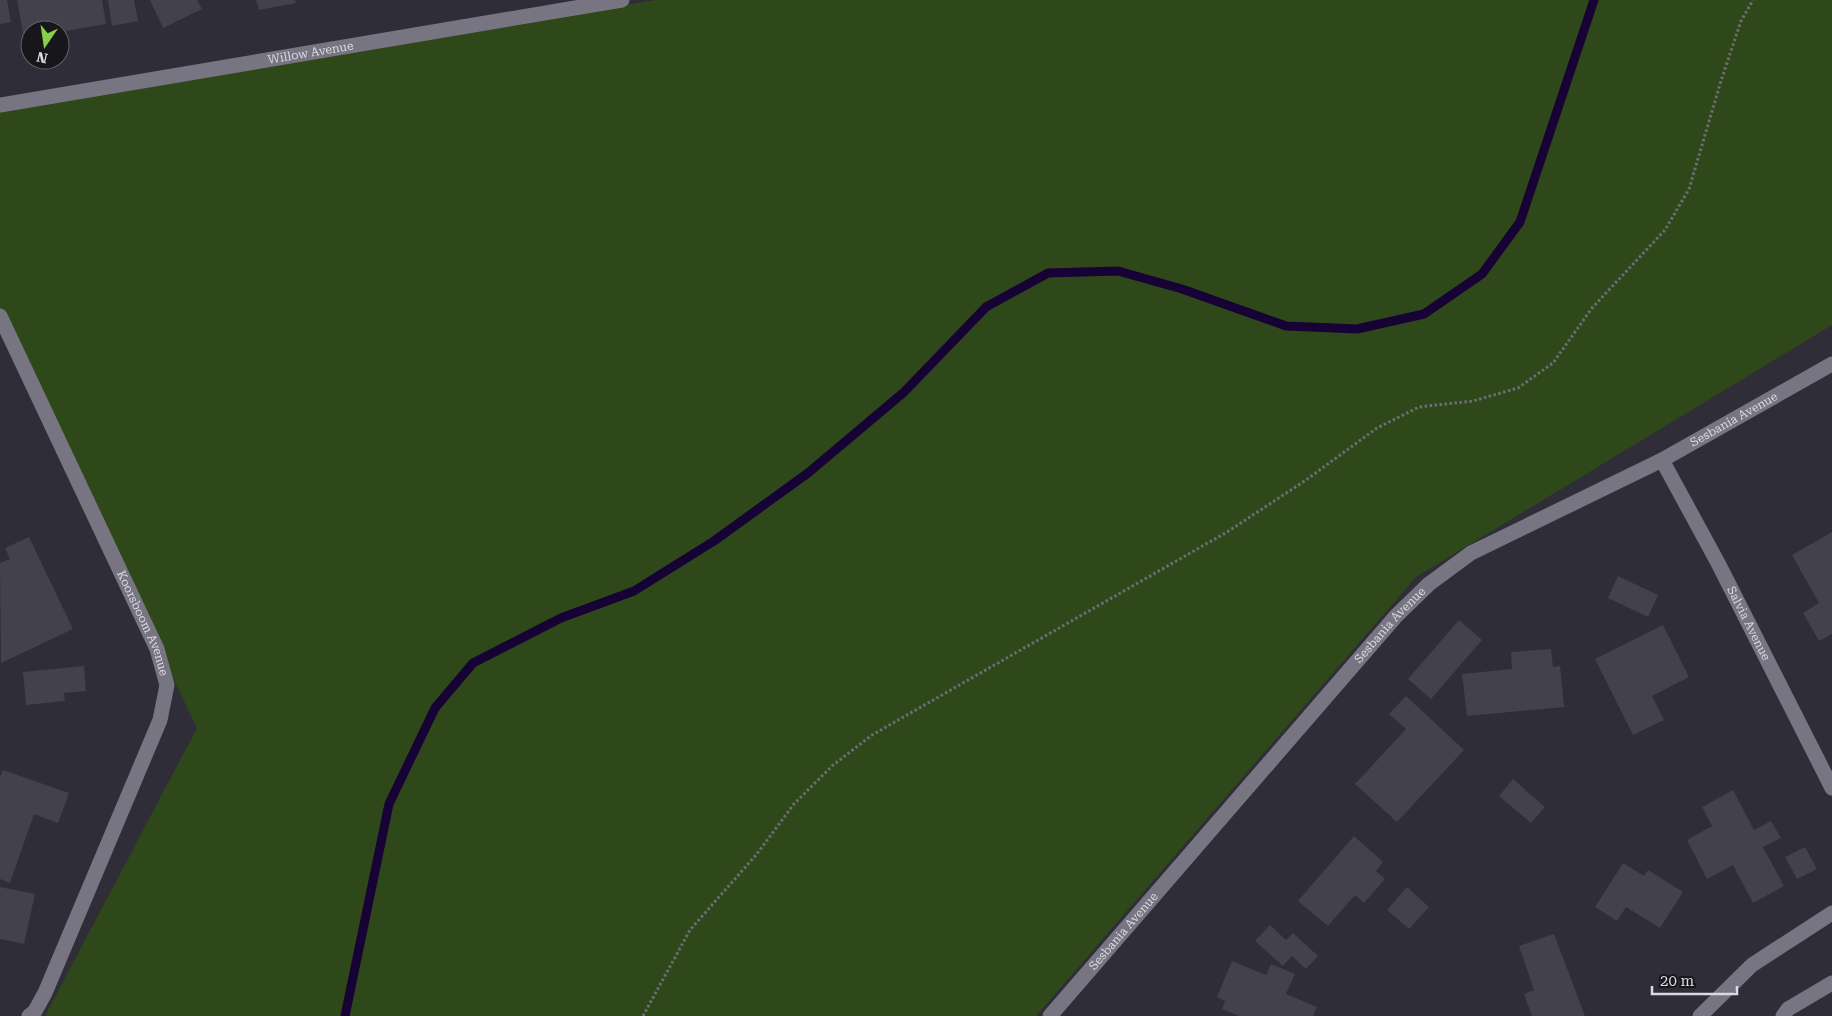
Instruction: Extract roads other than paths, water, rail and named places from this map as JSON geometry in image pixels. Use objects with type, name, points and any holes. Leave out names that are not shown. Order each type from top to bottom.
[{"type":"street","name":"Willow Avenue","points":[[0,104],[622,0]]},
{"type":"street","name":"Koorsboom Avenue","points":[[0,316],[157,649],[167,685],[156,729],[46,993],[35,1011],[29,1016]]},
{"type":"street","name":"Sesbania Avenue","points":[[1050,1016],[1396,616],[1429,584],[1471,554],[1662,460],[1832,364]]},
{"type":"street","name":"Salvia Avenue","points":[[1662,460],[1718,563],[1832,788]]},
{"type":"street","points":[[1700,1016],[1752,965],[1832,913]]},
{"type":"street","points":[[1784,1016],[1788,1009],[1832,983]]},
{"type":"waterway","points":[[345,1016],[389,804],[435,708],[473,663],[561,618],[634,591],[714,541],[808,473],[903,393],[986,307],[1048,273],[1118,271],[1182,289],[1286,326],[1357,329],[1424,314],[1482,274],[1520,222],[1594,0]]}]
